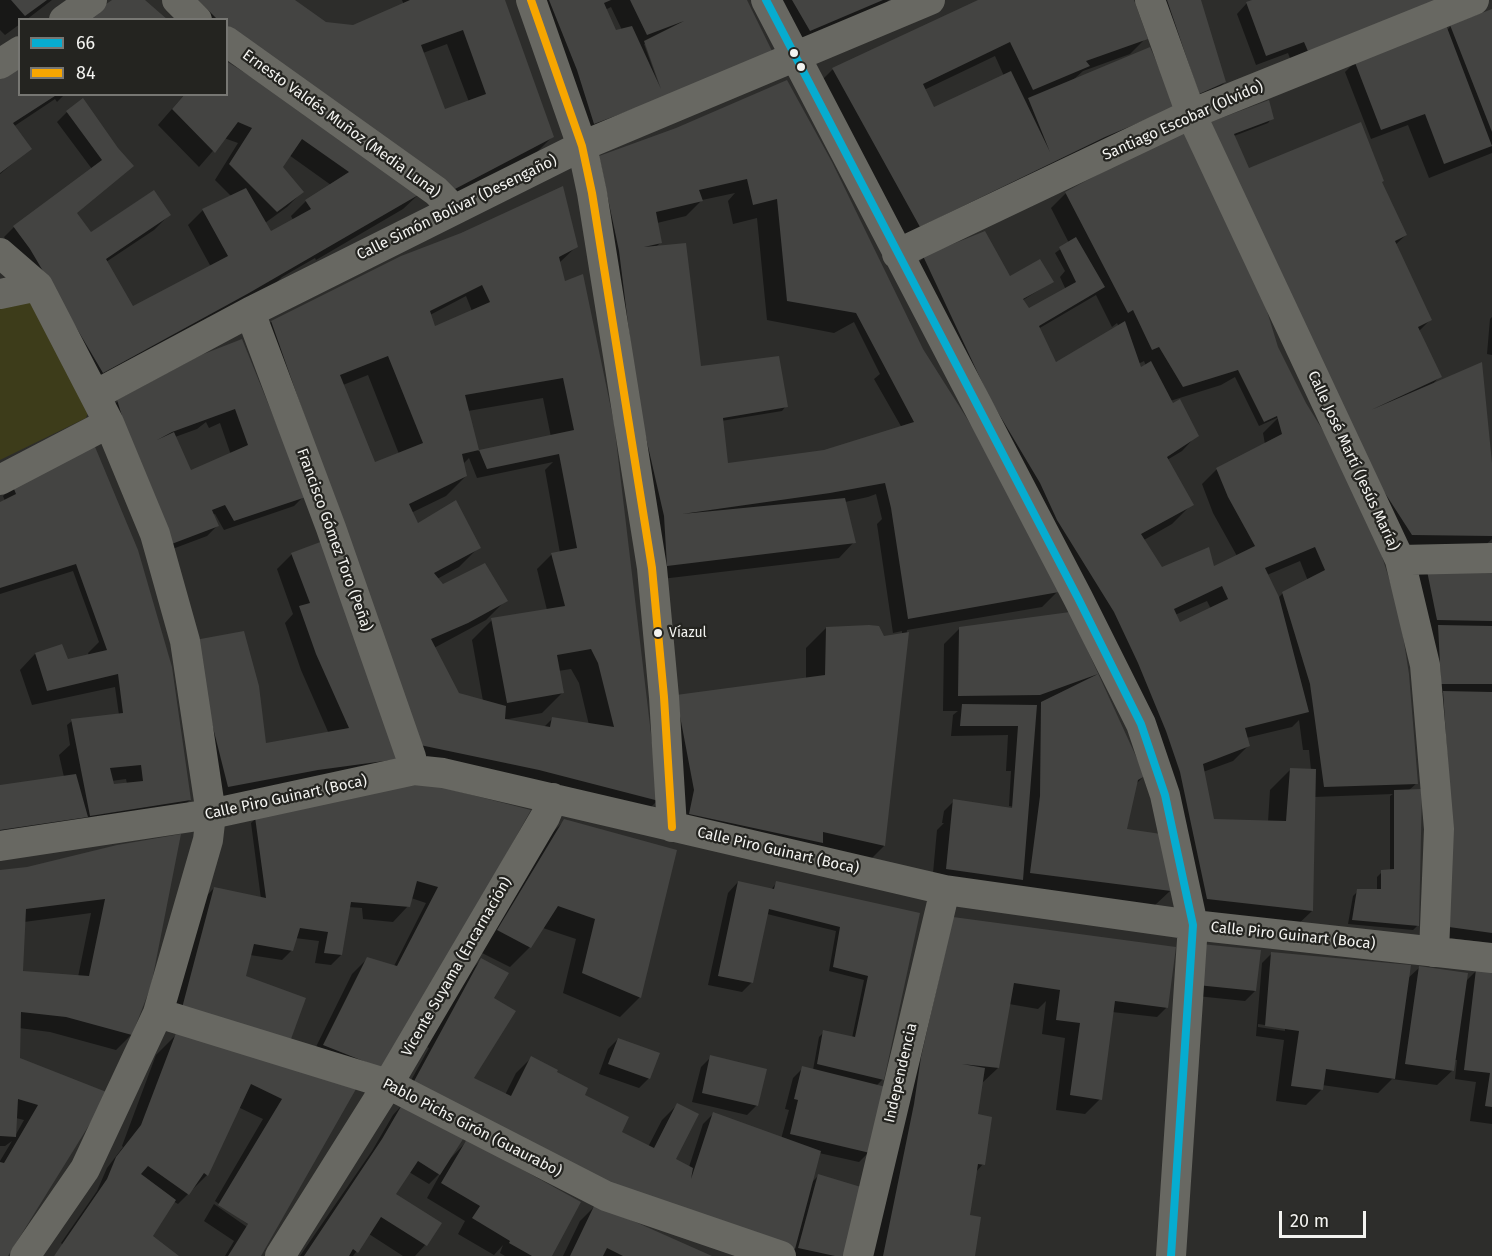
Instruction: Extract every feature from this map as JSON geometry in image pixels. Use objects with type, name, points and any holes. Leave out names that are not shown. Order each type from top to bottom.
[{"type":"street","points":[[67,18],[92,0]]},
{"type":"street","points":[[177,0],[195,18]]},
{"type":"street","points":[[531,0],[582,146],[592,193],[652,568],[664,697],[672,826]]},
{"type":"street","points":[[766,0],[1141,724],[1165,795],[1193,925],[1171,1256]]},
{"type":"street","name":"Calle Simón Bolívar (Desengaño)","points":[[95,395],[250,312],[582,146],[930,0]]},
{"type":"street","name":"Calle José Martí (Jesús María)","points":[[1150,0],[1191,114],[1400,560],[1425,665],[1427,688],[1439,829],[1434,952]]},
{"type":"street","name":"Santiago Escobar (Olvido)","points":[[897,254],[1191,114],[1474,0]]},
{"type":"street","name":"Ernesto Valdés Muñoz (Media Luna)","points":[[228,42],[436,191],[454,209]]},
{"type":"street","points":[[0,64],[18,52]]},
{"type":"street","points":[[0,253],[38,286],[109,423],[155,534],[185,641],[211,814],[208,840],[158,1013],[85,1169],[25,1256]]},
{"type":"street","points":[[0,294],[38,286]]},
{"type":"street","name":"Francisco Gómez Toro (Peña)","points":[[250,312],[331,528],[414,770]]},
{"type":"street","points":[[0,480],[109,423]]},
{"type":"street","points":[[1400,560],[1492,558]]},
{"type":"street","name":"Calle Piro Guinart (Boca)","points":[[0,846],[211,814],[414,770],[443,773],[945,890],[1193,925],[1492,958]]},
{"type":"street","name":"Vicente Suyama (Encarnación)","points":[[280,1256],[388,1084],[545,817],[553,798]]},
{"type":"street","name":"Independencia","points":[[858,1256],[945,890]]},
{"type":"street","name":"Pablo Pichs Girón (Guaurabo)","points":[[158,1013],[388,1084],[606,1196],[781,1256]]},
{"type":"shaded area","points":[[31,301],[90,407],[86,418],[0,460],[0,302]]},
{"type":"building","points":[[11,0],[47,0],[25,16]]},
{"type":"building","points":[[112,0],[145,0],[166,18],[86,18]]},
{"type":"building","points":[[198,0],[295,0],[326,22],[353,25],[410,0],[505,0],[554,137],[455,189],[228,28],[228,18],[216,18]],"holes":[[[463,30],[486,94],[445,109],[421,45]]]},
{"type":"building","points":[[549,0],[611,0],[604,3],[616,30],[632,26],[661,89],[644,41],[684,21],[647,35],[630,0],[747,0],[772,51],[665,97],[594,124],[577,70]]},
{"type":"building","points":[[792,0],[883,0],[810,31]]},
{"type":"building","points":[[978,0],[1134,0],[1148,39],[1086,61],[1090,66],[1033,90],[1010,42],[923,84],[934,107],[1011,71],[1050,152],[1028,98],[1150,47],[1176,107],[1105,137],[920,227],[832,68]]},
{"type":"building","points":[[1167,0],[1201,0],[1226,82],[1199,94]]},
{"type":"building","points":[[1252,0],[1446,0],[1310,56],[1304,42],[1266,56],[1246,2]]},
{"type":"building","points":[[1492,9],[1492,132],[1450,25]]},
{"type":"building","points":[[1446,25],[1492,146],[1444,164],[1425,114],[1381,130],[1354,60]]},
{"type":"building","points":[[228,62],[274,91],[420,194],[249,293],[103,373],[30,249],[13,226],[102,160],[66,111],[83,98],[118,148],[134,166],[77,213],[91,232],[154,190],[171,215],[106,259],[133,306],[228,256],[202,209],[246,188],[271,231],[311,209],[305,200],[349,172],[302,139],[283,167],[304,192],[277,212],[229,164],[252,128],[238,122],[215,153],[172,109],[183,96],[228,96]]},
{"type":"building","points":[[18,64],[18,96],[55,96],[13,123],[32,149],[0,173],[0,77]]},
{"type":"building","points":[[787,80],[832,162],[923,349],[973,428],[1059,592],[908,619],[885,483],[682,514],[845,498],[856,543],[667,566],[664,516],[638,403],[619,251],[599,156],[676,128]],"holes":[[[747,179],[753,205],[777,199],[787,301],[856,313],[914,422],[824,450],[728,463],[723,418],[788,407],[779,356],[701,366],[686,243],[644,247],[662,243],[656,212],[703,201],[699,190]]]},
{"type":"building","points":[[1269,100],[1274,119],[1234,134],[1249,168],[1361,122],[1384,181],[1382,182],[1407,235],[1395,241],[1432,320],[1418,327],[1442,377],[1371,410],[1482,362],[1492,463],[1492,536],[1412,535],[1383,490],[1208,123]]},
{"type":"building","points":[[1183,129],[1263,298],[1278,347],[1306,403],[1330,442],[1379,547],[1399,610],[1409,674],[1418,784],[1324,787],[1310,684],[1282,592],[1325,570],[1315,547],[1265,568],[1279,597],[1309,712],[1245,728],[1250,746],[1203,764],[1214,819],[1286,821],[1290,768],[1316,769],[1313,911],[1207,899],[1180,772],[1138,663],[1114,612],[1057,520],[1040,483],[990,399],[923,256],[985,231],[1010,276],[1040,259],[1054,282],[1023,299],[1029,308],[1076,282],[1059,247],[1076,237],[1105,287],[1039,326],[1056,362],[1125,321],[1141,367],[1151,361],[1173,403],[1180,399],[1199,436],[1167,457],[1194,505],[1141,534],[1162,567],[1209,547],[1214,566],[1255,546],[1228,497],[1216,468],[1282,434],[1277,416],[1264,422],[1238,370],[1183,387],[1159,347],[1152,350],[1133,310],[1128,313],[1065,192]],"holes":[[[1222,586],[1228,599],[1180,622],[1174,609]]]},
{"type":"building","points":[[563,186],[578,247],[559,257],[565,281],[583,274],[614,423],[659,801],[539,770],[420,745],[271,321],[401,256],[461,233]],"holes":[[[482,285],[490,302],[435,326],[430,311]],[[388,356],[423,443],[375,462],[340,375]],[[563,378],[574,430],[479,450],[465,395]],[[479,450],[487,469],[559,454],[577,548],[551,553],[565,606],[491,618],[507,703],[564,693],[557,655],[591,649],[598,663],[614,727],[552,717],[550,727],[505,719],[506,706],[459,693],[431,639],[468,623],[508,601],[485,563],[443,584],[434,573],[481,548],[456,500],[418,523],[409,504],[467,476],[462,454]]]},
{"type":"building","points":[[242,339],[306,497],[234,521],[225,505],[212,510],[219,526],[169,545],[133,451],[117,400],[201,355]],"holes":[[[235,409],[248,445],[191,470],[174,432],[157,440],[172,432]]]},
{"type":"building","points":[[93,442],[138,550],[172,667],[191,800],[90,816],[71,719],[123,713],[118,674],[47,691],[35,653],[62,644],[68,659],[107,650],[76,564],[0,588],[0,502],[16,494],[12,484]],"holes":[[[141,765],[143,781],[114,784],[110,768]]]},
{"type":"building","points":[[323,541],[399,759],[318,770],[228,787],[205,696],[195,640],[244,631],[259,686],[266,743],[349,728],[316,654],[299,606],[310,603],[291,553]]},
{"type":"building","points":[[1426,566],[1492,568],[1492,621],[1437,620]]},
{"type":"building","points":[[1070,612],[1145,776],[1138,780],[1127,829],[1161,834],[1171,891],[1030,873],[1040,796],[1041,702],[1098,674],[1040,695],[958,696],[959,627]]},
{"type":"building","points":[[1438,625],[1492,626],[1492,684],[1441,684]]},
{"type":"building","points":[[879,626],[884,636],[909,632],[885,846],[823,832],[823,843],[689,814],[694,790],[676,695],[825,675],[826,627]]},
{"type":"building","points":[[1443,691],[1492,692],[1492,933],[1449,927],[1449,783]]},
{"type":"building","points":[[962,704],[1037,705],[1023,880],[946,869],[953,799],[1012,808],[1018,726],[960,726]]},
{"type":"building","points":[[76,774],[88,817],[0,830],[0,785]]},
{"type":"building","points":[[411,784],[441,787],[531,810],[386,1070],[323,1045],[367,957],[397,966],[438,887],[417,881],[410,907],[351,902],[342,955],[324,953],[328,932],[300,928],[293,951],[254,944],[246,976],[306,998],[291,1039],[182,1008],[214,887],[266,898],[255,817]]},
{"type":"building","points":[[1422,789],[1419,926],[1352,920],[1357,889],[1381,889],[1381,870],[1394,869],[1394,790]]},
{"type":"building","points":[[564,819],[677,850],[641,998],[582,973],[595,919],[558,906],[531,948],[497,930]]},
{"type":"building","points":[[181,834],[151,986],[132,1035],[66,1017],[21,1012],[20,1058],[109,1093],[8,1256],[0,1256],[0,1162],[4,1163],[38,1105],[18,1099],[16,1137],[0,1136],[0,870],[27,867],[117,845]],"holes":[[[105,899],[89,976],[23,971],[26,909]]]},
{"type":"building","points":[[738,881],[774,889],[776,881],[920,913],[884,1080],[817,1064],[823,1030],[855,1037],[868,976],[833,967],[840,927],[769,909],[753,983],[718,976]]},
{"type":"building","points":[[953,917],[1176,947],[1168,1008],[1115,1001],[1102,1100],[1070,1095],[1080,1023],[1056,1020],[1060,990],[1014,983],[999,1068],[962,1064],[985,1068],[978,1114],[992,1117],[985,1165],[978,1164],[970,1215],[981,1217],[975,1256],[883,1256],[914,1104],[921,1057]]},
{"type":"building","points":[[1201,944],[1261,950],[1256,991],[1197,985]]},
{"type":"building","points":[[1271,952],[1411,965],[1395,1079],[1326,1069],[1323,1090],[1291,1086],[1299,1031],[1265,1026]]},
{"type":"building","points":[[481,958],[509,973],[494,998],[516,1011],[474,1078],[511,1096],[531,1056],[588,1088],[585,1095],[629,1117],[622,1132],[654,1148],[677,1103],[699,1114],[676,1159],[693,1168],[691,1179],[713,1112],[821,1151],[795,1249],[680,1211],[598,1179],[413,1083]]},
{"type":"building","points":[[1419,966],[1468,973],[1454,1071],[1405,1064]]},
{"type":"building","points":[[1476,969],[1492,971],[1492,1107],[1485,1106],[1490,1073],[1464,1070]]},
{"type":"building","points":[[176,1033],[356,1089],[261,1256],[228,1256],[248,1224],[218,1205],[282,1099],[251,1084],[208,1176],[204,1173],[189,1195],[148,1166],[141,1174],[176,1200],[153,1236],[179,1256],[54,1256],[107,1179],[116,1157],[141,1125]]},
{"type":"building","points":[[618,1038],[660,1053],[650,1079],[608,1064]]},
{"type":"building","points":[[710,1055],[767,1069],[758,1106],[702,1093]]},
{"type":"building","points":[[802,1066],[886,1087],[870,1153],[790,1134],[798,1100],[794,1099]]},
{"type":"building","points":[[403,1103],[465,1136],[440,1175],[418,1161],[396,1194],[442,1223],[427,1246],[381,1217],[358,1253],[353,1249],[349,1256],[304,1256],[382,1139]]},
{"type":"building","points":[[467,1139],[581,1202],[552,1256],[532,1256],[509,1243],[510,1241],[472,1218],[480,1206],[441,1183]]},
{"type":"building","points":[[818,1174],[861,1187],[844,1256],[798,1248]]},
{"type":"building","points":[[595,1204],[712,1256],[623,1256],[607,1248],[603,1256],[570,1256]]},
{"type":"transit line","name":"84","points":[[531,0],[582,146],[592,193],[652,568],[664,697],[672,827]]},
{"type":"transit line","name":"66","points":[[766,0],[1078,598],[1141,724],[1165,795],[1193,925],[1171,1256]]},
{"type":"place","name":"Víazul","points":[[658,633]]}]
